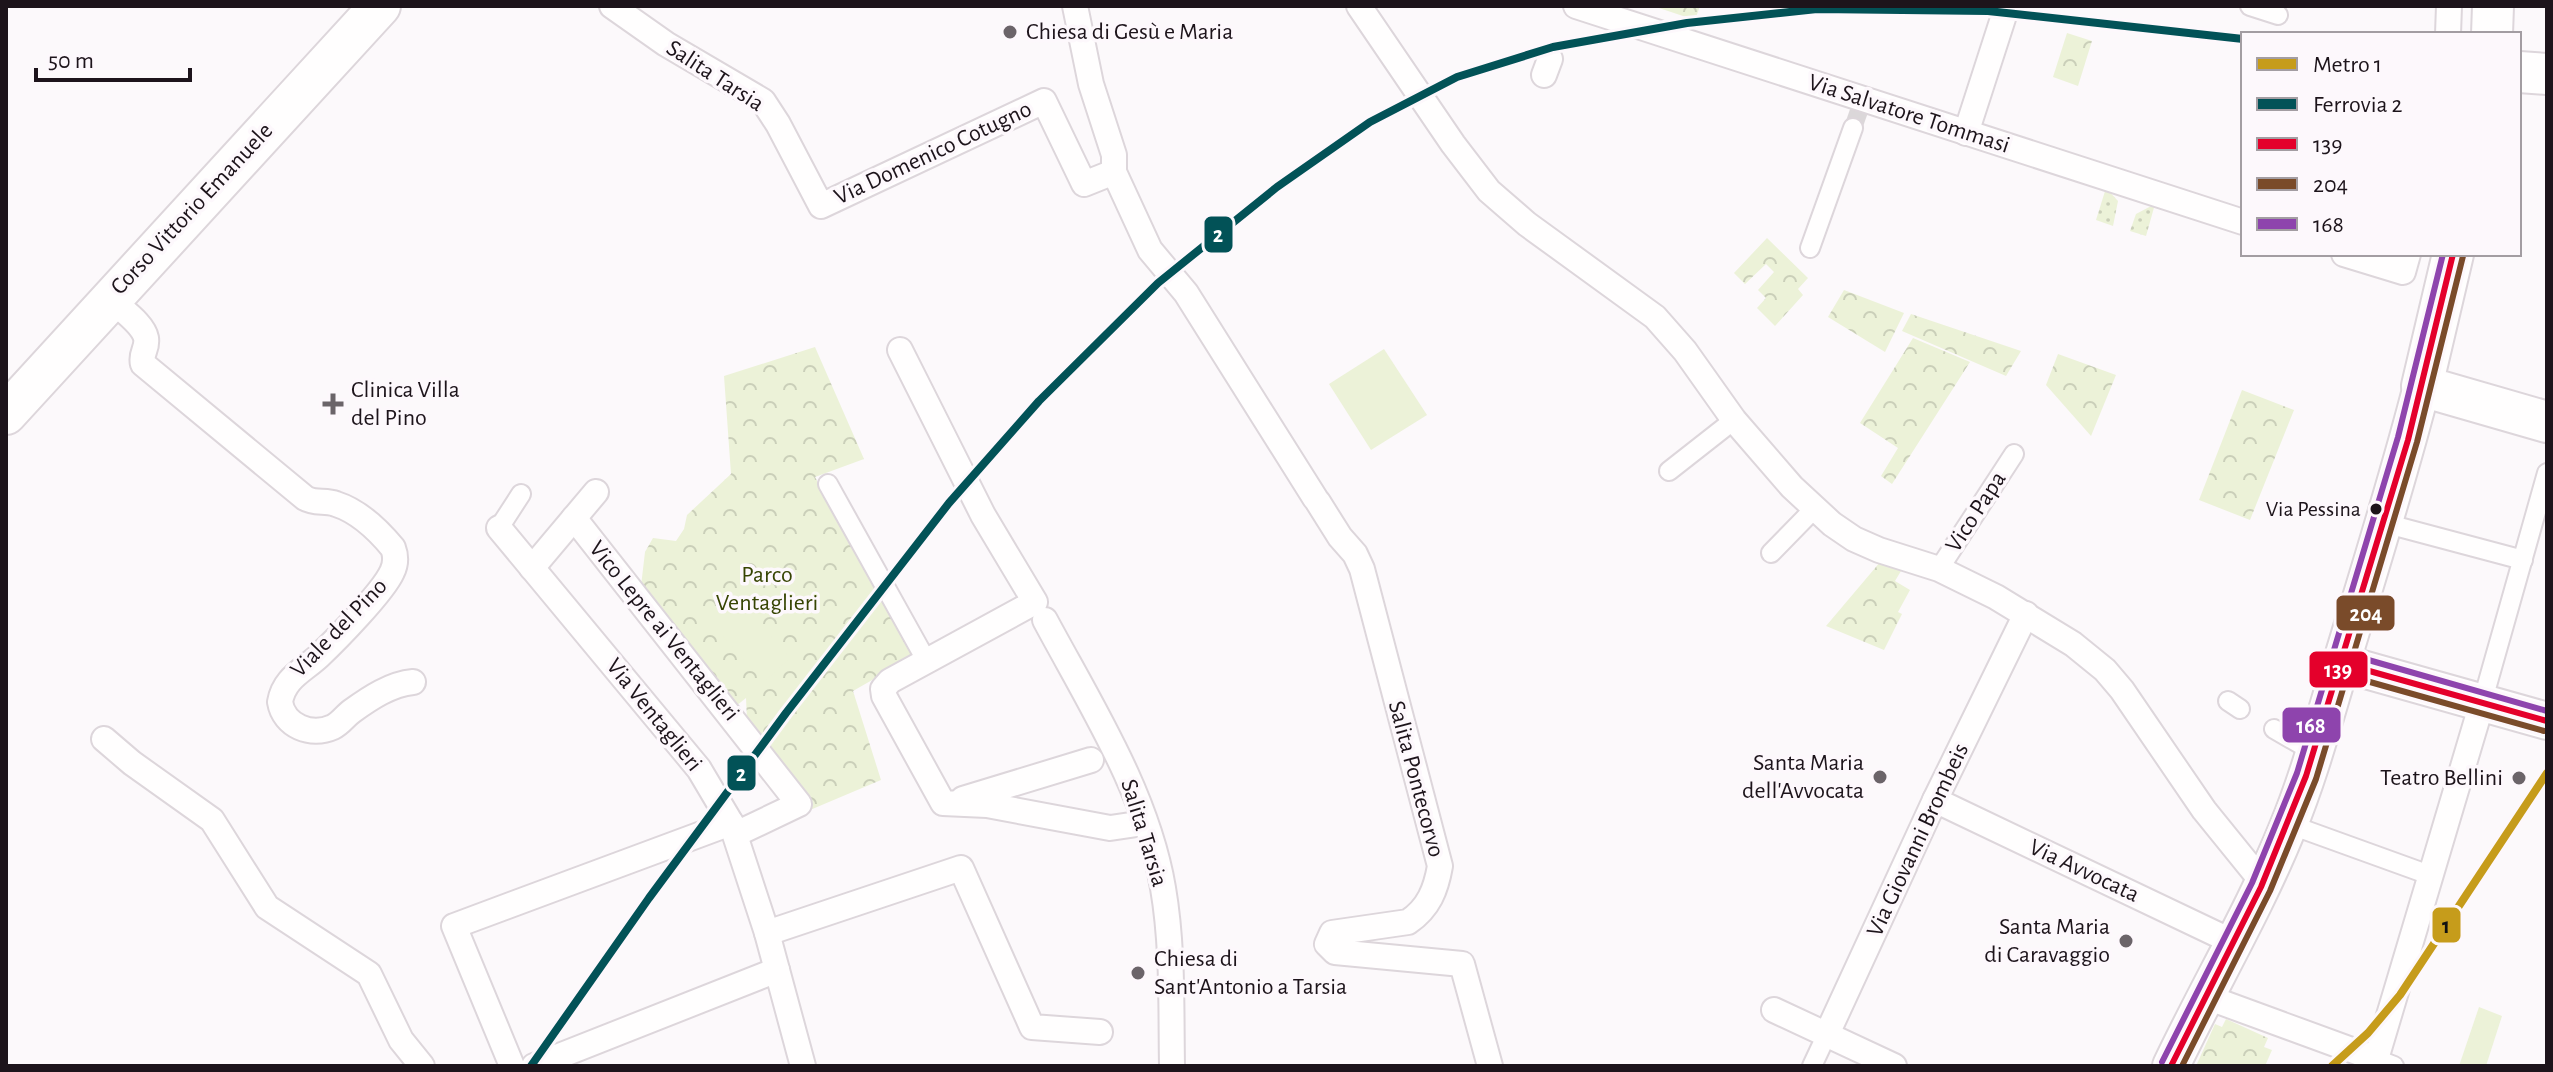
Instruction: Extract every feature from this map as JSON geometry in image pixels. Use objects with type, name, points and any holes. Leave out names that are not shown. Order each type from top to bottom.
[{"type":"main road","name":"Corso Vittorio Emanuele","points":[[6,414],[380,6]]},
{"type":"main road","points":[[2492,32],[2493,6]]},
{"type":"main road","points":[[2521,72],[2547,74]]},
{"type":"main road","points":[[2171,1066],[2264,884],[2289,824],[2384,523],[2422,386],[2453,256]]},
{"type":"main road","points":[[2422,386],[2547,422]]},
{"type":"main road","points":[[2341,663],[2547,721]]},
{"type":"street","name":"Salita Tarsia","points":[[612,6],[666,44],[763,101],[821,206]]},
{"type":"street","name":"Salita Pontecorvo","points":[[1075,6],[1091,84],[1114,155],[1114,172],[1150,250],[1186,293],[1362,569],[1440,866],[1436,890],[1418,916],[1408,922],[1332,933],[1327,944],[1335,952],[1462,964],[1490,1066]]},
{"type":"street","points":[[1359,6],[1453,144],[1489,191],[1527,224],[1655,317],[1685,351],[1734,420],[1814,509],[1854,539],[1939,569],[1996,597],[2073,644],[2114,680],[2178,775],[2264,884]]},
{"type":"street","name":"Via Salvatore Tommasi","points":[[1576,6],[1861,104],[1966,133],[2241,221]]},
{"type":"street","points":[[1966,133],[2007,6]]},
{"type":"street","points":[[2250,6],[2278,15]]},
{"type":"street","points":[[2448,32],[2449,6]]},
{"type":"street","name":"Via Domenico Cotugno","points":[[821,206],[1044,101],[1084,184],[1114,172]]},
{"type":"street","points":[[1810,248],[1853,128]]},
{"type":"street","points":[[2351,256],[2403,272],[2407,256]]},
{"type":"street","name":"Viale del Pino","points":[[110,298],[145,335],[146,347],[141,357],[143,364],[305,498],[345,507],[393,548],[394,566],[384,585],[319,656],[287,682],[280,702],[285,714],[303,729],[324,730],[337,725],[350,712],[397,684],[413,682]]},
{"type":"street","name":"Salita Tarsia","points":[[900,350],[977,503],[1040,611],[1104,756],[1144,823],[1158,867],[1166,910],[1172,1066]]},
{"type":"street","points":[[1669,471],[1734,420]]},
{"type":"street","name":"Vico Papa","points":[[1939,569],[2014,454]]},
{"type":"street","points":[[2385,1063],[2547,473]]},
{"type":"street","points":[[828,484],[926,660]]},
{"type":"street","points":[[532,568],[596,492]]},
{"type":"street","points":[[499,528],[521,494]]},
{"type":"street","points":[[1771,553],[1814,509]]},
{"type":"street","name":"Vico Lepre ai Ventaglieri","points":[[574,518],[799,804],[734,828]]},
{"type":"street","points":[[2384,523],[2523,560]]},
{"type":"street","name":"Via Ventaglieri","points":[[499,528],[699,769],[734,828],[767,933],[803,1066]]},
{"type":"street","points":[[1040,611],[926,660],[890,681],[883,692],[939,799],[947,804],[987,805],[1110,828],[1144,823]]},
{"type":"street","name":"Via Giovanni Brombeis","points":[[1812,1066],[1935,800],[2026,614]]},
{"type":"street","points":[[2274,729],[2314,752]]},
{"type":"street","points":[[104,739],[212,820],[225,836],[267,907],[369,974],[401,1040],[422,1066]]},
{"type":"street","points":[[947,804],[1104,756]]},
{"type":"street","name":"Via Avvocata","points":[[1935,800],[2218,970],[2385,1063]]},
{"type":"street","points":[[512,1066],[454,926],[734,828]]},
{"type":"street","points":[[2305,830],[2424,873]]},
{"type":"street","points":[[767,933],[961,868],[1032,1027],[1100,1032]]},
{"type":"street","points":[[534,1066],[777,970]]},
{"type":"street","points":[[1774,1010],[1894,1066]]},
{"type":"green space","points":[[1653,6],[1700,6],[1695,20]]},
{"type":"green space","points":[[2067,33],[2092,41],[2078,86],[2053,77]]},
{"type":"green space","points":[[2106,188],[2118,201],[2113,226],[2096,220]]},
{"type":"green space","points":[[2155,204],[2146,236],[2130,231],[2136,214]]},
{"type":"green space","points":[[1767,238],[1808,278],[1798,289],[1803,295],[1775,326],[1757,308],[1766,298],[1758,290],[1774,272],[1766,264],[1745,284],[1734,273]]},
{"type":"green space","points":[[1844,290],[1904,313],[1885,352],[1828,317]]},
{"type":"green space","points":[[1911,314],[2021,351],[2006,376],[1902,331]]},
{"type":"green space","points":[[1913,338],[1970,362],[1892,484],[1881,476],[1898,448],[1860,423]]},
{"type":"green space","name":"Parco Ventaglieri","points":[[815,347],[864,459],[815,477],[914,656],[853,691],[881,780],[810,810],[747,720],[746,698],[736,706],[641,586],[645,552],[653,538],[676,541],[684,529],[687,515],[731,474],[724,376]]},
{"type":"green space","points":[[1384,349],[1427,415],[1371,450],[1329,384]]},
{"type":"green space","points":[[2058,354],[2116,375],[2091,436],[2046,385]]},
{"type":"green space","points":[[2242,390],[2294,410],[2250,520],[2199,500]]},
{"type":"green space","points":[[1881,561],[1901,571],[1895,581],[1910,590],[1884,650],[1826,626]]},
{"type":"green space","points":[[739,600],[790,658],[764,682],[712,624]]},
{"type":"green space","points":[[2479,1007],[2502,1016],[2486,1066],[2459,1066]]},
{"type":"green space","points":[[2226,1019],[2268,1038],[2264,1047],[2272,1050],[2265,1066],[2196,1066],[2215,1024],[2222,1027]]},
{"type":"tunnel","points":[[1853,128],[1860,108]]},
{"type":"metro line","name":"1","points":[[2332,1066],[2368,1033],[2400,995],[2547,773]]},
{"type":"rail line","name":"2","points":[[531,1066],[649,898],[786,713],[949,503],[1039,401],[1158,283],[1277,187],[1370,122],[1457,77],[1553,47],[1687,23],[1817,9],[1988,11],[2241,39]]},
{"type":"transit line","name":"168","points":[[2162,1062],[2252,883],[2297,773],[2398,437],[2443,256]]},
{"type":"transit line","name":"139","points":[[2171,1066],[2261,887],[2306,776],[2408,440],[2453,256]]},
{"type":"transit line","name":"204","points":[[2182,1066],[2270,891],[2316,779],[2417,442],[2463,256]]},
{"type":"transit line","name":"168","points":[[2344,653],[2547,711]]},
{"type":"transit line","name":"139","points":[[2341,663],[2547,721]]},
{"type":"transit line","name":"204","points":[[2338,673],[2544,731]]},
{"type":"place","name":"Chiesa di Gesù e Maria","points":[[1010,32]]},
{"type":"place","name":"Clinica Villa del Pino","points":[[333,404]]},
{"type":"place","name":"Via Pessina","points":[[2376,509]]},
{"type":"place","name":"Santa Maria dell'Avvocata","points":[[1880,777]]},
{"type":"place","name":"Teatro Bellini","points":[[2519,778]]},
{"type":"place","name":"Santa Maria di Caravaggio","points":[[2126,941]]},
{"type":"place","name":"Chiesa di Sant'Antonio a Tarsia","points":[[1138,973]]}]
